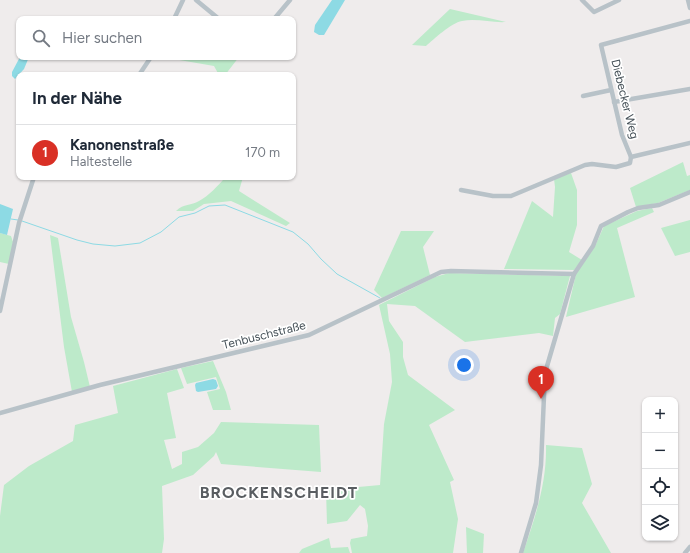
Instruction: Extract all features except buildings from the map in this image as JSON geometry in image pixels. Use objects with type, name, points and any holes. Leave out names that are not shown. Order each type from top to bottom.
[{"type":"street","points":[[175,16],[183,0]]},
{"type":"street","points":[[196,0],[215,16]]},
{"type":"street","points":[[277,16],[290,0]]},
{"type":"street","points":[[582,0],[594,12],[619,0]]},
{"type":"street","points":[[688,0],[690,8]]},
{"type":"street","name":"Diebecker Weg","points":[[631,157],[622,135],[601,45],[690,21]]},
{"type":"street","points":[[141,72],[149,60]]},
{"type":"street","points":[[583,96],[611,90]]},
{"type":"street","points":[[614,102],[690,90]]},
{"type":"street","points":[[461,190],[493,196],[511,196],[585,165],[616,167],[630,163],[631,157],[690,143]]},
{"type":"street","points":[[0,311],[19,223],[33,180]]},
{"type":"street","points":[[521,553],[536,503],[542,465],[545,373],[574,274],[593,246],[601,226],[638,208],[659,205],[690,192]]},
{"type":"street","name":"Tenbuschstraße","points":[[0,413],[100,385],[309,335],[441,272],[451,270],[574,274]]},
{"type":"street","points":[[685,553],[690,547]]},
{"type":"green space","points":[[450,9],[506,22],[473,20],[462,21],[448,28],[426,46],[412,45]]},
{"type":"green space","points":[[179,60],[237,60],[227,72],[217,72],[214,66]]},
{"type":"green space","points":[[683,162],[687,176],[690,175],[690,190],[658,203],[636,207],[630,188]]},
{"type":"green space","points":[[571,173],[577,190],[577,225],[569,252],[582,260],[574,270],[504,269],[532,201],[553,217],[555,187],[554,179]]},
{"type":"green space","points":[[223,180],[242,180],[239,191],[290,223],[286,226],[231,201],[204,204],[193,211],[176,211],[179,208],[196,203]]},
{"type":"green space","points":[[652,208],[654,212],[617,228],[635,297],[566,317],[576,274],[596,244],[604,226],[637,211]]},
{"type":"green space","points":[[690,220],[690,252],[675,256],[661,228]]},
{"type":"green space","points":[[401,231],[434,231],[423,247],[430,275],[382,298],[374,290]]},
{"type":"green space","points":[[0,233],[11,236],[13,242],[9,264],[0,262]]},
{"type":"green space","points":[[50,235],[58,238],[71,317],[90,387],[72,392],[64,347]]},
{"type":"green space","points":[[449,273],[570,276],[560,314],[555,318],[553,336],[539,333],[465,342],[415,306],[387,304],[389,321],[403,342],[403,357],[408,375],[455,410],[429,425],[454,480],[450,482],[458,519],[453,553],[352,553],[350,543],[351,539],[367,536],[368,526],[365,509],[360,505],[347,521],[327,524],[326,490],[380,485],[384,424],[392,382],[390,354],[379,305],[435,277]]},
{"type":"green space","points":[[213,361],[226,392],[231,410],[213,410],[207,392],[220,389],[216,377],[187,384],[181,368]]},
{"type":"green space","points":[[177,369],[184,388],[167,393],[176,438],[164,440],[172,469],[182,464],[182,452],[198,447],[214,433],[221,422],[319,425],[321,472],[221,464],[216,452],[214,456],[193,475],[162,486],[164,539],[162,553],[0,553],[0,516],[4,485],[29,466],[73,441],[75,425],[118,413],[113,386]]},
{"type":"green space","points":[[546,445],[582,448],[592,484],[582,503],[611,553],[523,553],[536,513],[545,473]]},
{"type":"green space","points":[[466,527],[484,534],[483,553],[467,553]]},
{"type":"green space","points":[[329,538],[331,548],[348,547],[350,553],[299,553],[302,549]]},
{"type":"water","points":[[332,0],[345,0],[324,35],[319,35],[314,32],[315,25]]},
{"type":"water","points":[[18,60],[28,60],[21,72],[16,72],[15,79],[12,76],[12,72]]},
{"type":"water","points":[[0,204],[13,209],[7,235],[0,233]]},
{"type":"water","points":[[213,379],[216,380],[218,386],[216,389],[196,391],[196,383]]},
{"type":"waterway","points":[[22,221],[77,240],[93,244],[115,246],[140,243],[161,232],[179,217],[195,213],[209,206],[225,205],[293,232],[308,244],[337,274],[380,298]]},
{"type":"waterway","points":[[11,219],[18,220]]},
{"type":"place","name":"Kanonenstraße","points":[[541,399]]},
{"type":"district","name":"BROCKENSCHEIDT","points":[[279,492]]}]
